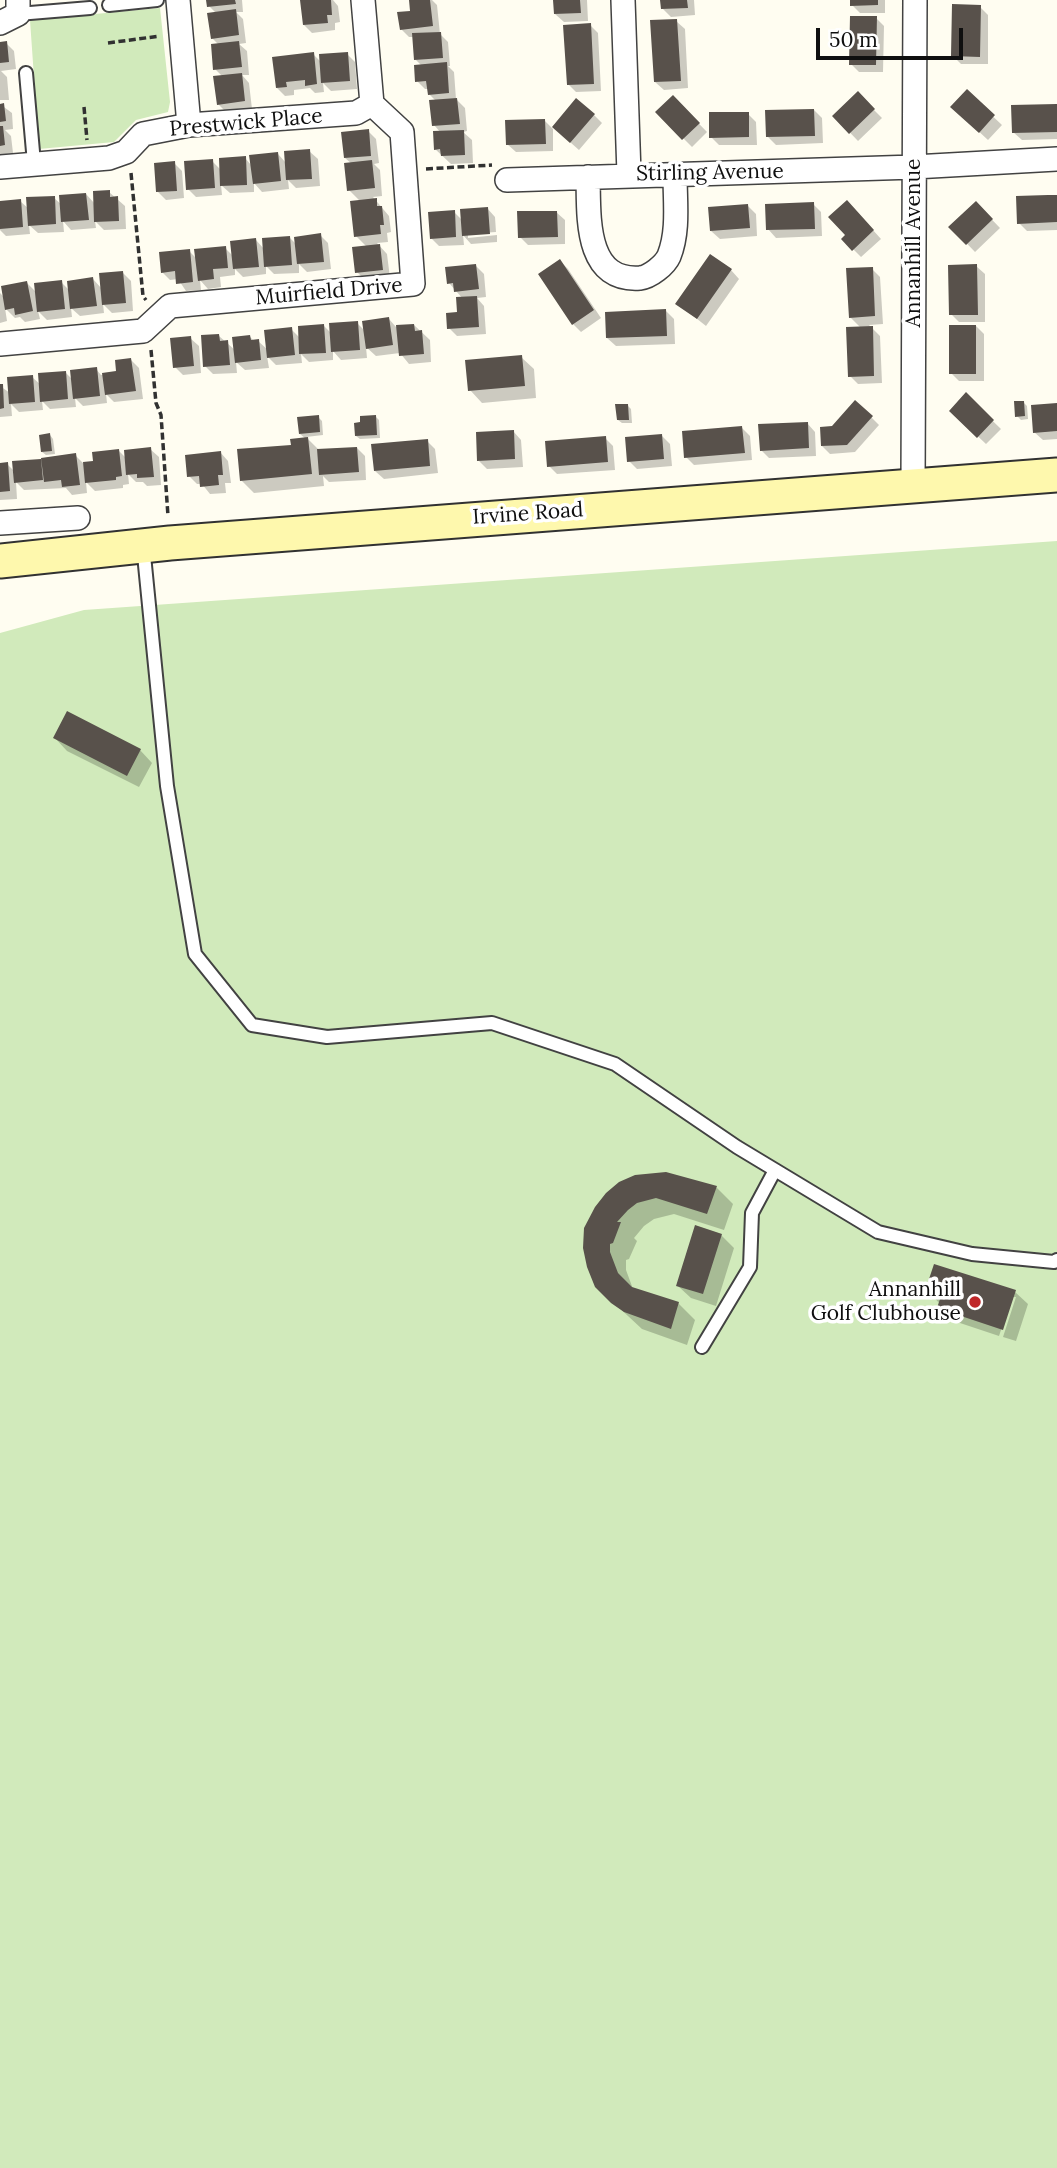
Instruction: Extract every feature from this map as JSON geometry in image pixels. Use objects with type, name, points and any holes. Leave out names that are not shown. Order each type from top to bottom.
[{"type":"main road","name":"Irvine Road","points":[[0,561],[156,544],[1057,475]]},
{"type":"street","points":[[178,0],[189,125]]},
{"type":"street","points":[[363,0],[372,104]]},
{"type":"street","points":[[623,0],[629,174]]},
{"type":"street","name":"Annanhill Avenue","points":[[913,485],[915,0]]},
{"type":"street","name":"Prestwick Place","points":[[0,167],[109,158],[126,152],[143,134],[189,125],[356,113],[372,104]]},
{"type":"street","name":"Muirfield Drive","points":[[0,344],[151,323],[170,306],[413,284],[402,132],[372,104]]},
{"type":"street","name":"Stirling Avenue","points":[[507,180],[629,174],[674,175],[914,167],[1057,159]]},
{"type":"street","points":[[588,177],[590,234],[599,259],[612,273],[626,278],[643,278],[667,260],[675,237],[674,175]]},
{"type":"street","points":[[0,523],[78,518]]},
{"type":"lane","points":[[109,5],[157,0]]},
{"type":"lane","points":[[12,12],[90,8]]},
{"type":"lane","points":[[26,73],[34,163]]},
{"type":"lane","points":[[156,544],[167,786],[195,954],[252,1025],[327,1037],[492,1023],[615,1064],[775,1170],[878,1232],[972,1254],[1057,1261]]},
{"type":"lane","points":[[702,1347],[750,1266],[752,1213],[775,1170]]},
{"type":"path","points":[[108,43],[180,34]]},
{"type":"path","points":[[84,107],[89,159]]},
{"type":"path","points":[[126,152],[130,167],[143,296],[151,323],[156,403],[161,415],[156,544]]},
{"type":"path","points":[[406,170],[503,164],[507,180]]},
{"type":"green space","points":[[160,8],[170,102],[168,112],[136,120],[114,142],[39,149],[30,20]]},
{"type":"green space","points":[[1057,541],[1057,2168],[0,2168],[0,633],[84,610]]},
{"type":"building","points":[[206,0],[235,0],[236,4],[207,7]]},
{"type":"building","points":[[300,0],[331,0],[332,15],[327,15],[328,23],[303,25]]},
{"type":"building","points":[[409,0],[430,0],[433,26],[400,30],[397,12],[410,11]]},
{"type":"building","points":[[553,0],[580,0],[581,13],[554,14]]},
{"type":"building","points":[[660,0],[687,0],[688,8],[661,9]]},
{"type":"building","points":[[850,0],[878,0],[878,5],[850,6]]},
{"type":"building","points":[[952,4],[981,5],[980,57],[951,56]]},
{"type":"building","points":[[236,9],[239,35],[211,39],[207,13]]},
{"type":"building","points":[[850,16],[877,16],[876,65],[849,65]]},
{"type":"building","points":[[677,19],[681,81],[654,82],[650,20]]},
{"type":"building","points":[[591,23],[594,84],[567,85],[563,25]]},
{"type":"building","points":[[441,32],[443,58],[414,60],[412,33]]},
{"type":"building","points":[[7,41],[9,62],[0,63],[0,42]]},
{"type":"building","points":[[239,41],[242,67],[213,70],[211,44]]},
{"type":"building","points":[[314,52],[317,84],[305,86],[305,80],[286,82],[287,87],[276,88],[272,57]]},
{"type":"building","points":[[348,52],[350,81],[321,83],[319,54]]},
{"type":"building","points":[[447,62],[449,93],[428,95],[426,81],[415,82],[414,65]]},
{"type":"building","points":[[242,73],[245,101],[217,105],[213,76]]},
{"type":"building","points":[[967,89],[995,115],[979,133],[950,107]]},
{"type":"building","points":[[858,91],[875,109],[849,134],[832,116]]},
{"type":"building","points":[[673,95],[700,123],[682,140],[655,112]]},
{"type":"building","points":[[457,98],[460,124],[432,126],[429,100]]},
{"type":"building","points":[[576,98],[595,114],[570,143],[552,127]]},
{"type":"building","points":[[4,103],[6,121],[0,122],[0,104]]},
{"type":"building","points":[[1057,104],[1057,132],[1012,133],[1011,105]]},
{"type":"building","points":[[814,109],[815,136],[766,137],[765,110]]},
{"type":"building","points":[[709,112],[749,112],[749,137],[709,138]]},
{"type":"building","points":[[545,119],[546,144],[506,145],[505,120]]},
{"type":"building","points":[[0,126],[3,126],[5,145],[0,146]]},
{"type":"building","points":[[369,129],[371,156],[344,158],[341,132]]},
{"type":"building","points":[[464,130],[465,155],[441,156],[440,149],[434,150],[433,131]]},
{"type":"building","points":[[310,149],[312,179],[286,180],[284,151]]},
{"type":"building","points":[[278,152],[281,181],[253,184],[249,155]]},
{"type":"building","points":[[246,156],[247,185],[220,186],[219,158]]},
{"type":"building","points":[[213,159],[215,188],[186,190],[184,161]]},
{"type":"building","points":[[372,160],[375,188],[347,191],[344,163]]},
{"type":"building","points":[[175,161],[177,191],[156,192],[154,163]]},
{"type":"building","points":[[110,190],[110,197],[118,196],[119,221],[94,222],[93,191]]},
{"type":"building","points":[[86,193],[89,220],[61,222],[59,195]]},
{"type":"building","points":[[1057,195],[1057,222],[1017,224],[1016,196]]},
{"type":"building","points":[[55,196],[56,224],[28,226],[26,197]]},
{"type":"building","points":[[377,198],[377,206],[382,206],[384,225],[380,225],[381,234],[354,237],[350,201]]},
{"type":"building","points":[[21,199],[23,227],[0,229],[0,201]]},
{"type":"building","points":[[847,200],[874,230],[852,251],[841,239],[845,235],[828,217]]},
{"type":"building","points":[[976,201],[993,219],[966,245],[948,227]]},
{"type":"building","points":[[814,202],[815,229],[766,230],[765,204]]},
{"type":"building","points":[[748,204],[750,228],[710,231],[708,207]]},
{"type":"building","points":[[488,207],[490,234],[462,236],[460,209]]},
{"type":"building","points":[[455,210],[456,237],[430,239],[428,212]]},
{"type":"building","points":[[517,211],[557,211],[558,237],[518,238]]},
{"type":"building","points":[[321,233],[324,262],[297,264],[294,237]]},
{"type":"building","points":[[290,236],[292,265],[264,267],[262,238]]},
{"type":"building","points":[[256,238],[259,267],[233,269],[230,241]]},
{"type":"building","points":[[380,244],[383,270],[355,273],[352,247]]},
{"type":"building","points":[[226,246],[228,268],[213,269],[214,279],[198,281],[194,249]]},
{"type":"building","points":[[190,249],[193,282],[176,284],[175,271],[161,273],[159,252]]},
{"type":"building","points":[[710,254],[732,269],[697,319],[675,304]]},
{"type":"building","points":[[560,259],[594,310],[572,325],[538,274]]},
{"type":"building","points":[[476,264],[479,289],[454,292],[453,283],[447,284],[445,267]]},
{"type":"building","points":[[977,264],[978,315],[949,315],[948,265]]},
{"type":"building","points":[[873,267],[875,316],[849,318],[846,268]]},
{"type":"building","points":[[123,271],[126,303],[102,305],[99,273]]},
{"type":"building","points":[[93,277],[97,306],[70,309],[67,281]]},
{"type":"building","points":[[62,280],[65,309],[37,312],[34,283]]},
{"type":"building","points":[[27,281],[33,311],[15,315],[14,308],[5,310],[1,286]]},
{"type":"building","points":[[477,296],[479,327],[447,329],[446,313],[457,312],[456,297]]},
{"type":"building","points":[[666,309],[667,336],[606,338],[605,312]]},
{"type":"building","points":[[389,317],[393,345],[366,349],[362,321]]},
{"type":"building","points":[[358,321],[360,350],[331,352],[329,323]]},
{"type":"building","points":[[324,324],[326,353],[299,354],[298,326]]},
{"type":"building","points":[[414,324],[415,331],[422,330],[424,354],[399,356],[396,325]]},
{"type":"building","points":[[949,325],[976,325],[976,374],[949,374]]},
{"type":"building","points":[[873,326],[874,376],[848,377],[846,327]]},
{"type":"building","points":[[292,327],[295,355],[267,358],[264,330]]},
{"type":"building","points":[[219,334],[220,341],[228,340],[230,365],[203,367],[201,335]]},
{"type":"building","points":[[250,335],[251,340],[259,339],[261,360],[235,363],[232,337]]},
{"type":"building","points":[[191,336],[194,366],[173,368],[170,338]]},
{"type":"building","points":[[522,355],[525,386],[468,391],[465,360]]},
{"type":"building","points":[[131,358],[136,391],[105,395],[102,373],[116,371],[115,360]]},
{"type":"building","points":[[97,367],[100,396],[73,399],[70,370]]},
{"type":"building","points":[[66,371],[68,399],[40,402],[38,373]]},
{"type":"building","points":[[33,375],[35,402],[9,404],[7,377]]},
{"type":"building","points":[[0,384],[3,384],[4,408],[0,409]]},
{"type":"building","points":[[966,392],[994,420],[977,438],[949,411]]},
{"type":"building","points":[[855,400],[873,416],[847,445],[821,446],[820,427],[832,426]]},
{"type":"building","points":[[1014,401],[1024,401],[1025,416],[1015,417]]},
{"type":"building","points":[[1057,403],[1057,431],[1033,433],[1031,405]]},
{"type":"building","points":[[615,404],[628,404],[629,420],[617,420]]},
{"type":"building","points":[[319,415],[320,432],[299,434],[297,417]]},
{"type":"building","points":[[376,415],[377,435],[355,436],[354,423],[360,422],[360,416]]},
{"type":"building","points":[[808,422],[809,448],[760,451],[758,424]]},
{"type":"building","points":[[742,426],[745,453],[684,458],[682,431]]},
{"type":"building","points":[[514,430],[515,459],[477,461],[476,432]]},
{"type":"building","points":[[50,433],[52,451],[41,452],[39,435]]},
{"type":"building","points":[[662,434],[664,459],[627,462],[625,437]]},
{"type":"building","points":[[606,436],[608,462],[547,467],[545,441]]},
{"type":"building","points":[[308,437],[312,474],[240,481],[237,449],[291,445],[290,439]]},
{"type":"building","points":[[428,439],[430,466],[374,471],[371,444]]},
{"type":"building","points":[[151,447],[154,477],[137,478],[137,474],[126,475],[124,450]]},
{"type":"building","points":[[357,447],[359,472],[319,475],[317,449]]},
{"type":"building","points":[[119,449],[122,476],[116,477],[116,480],[85,483],[83,462],[93,461],[92,452]]},
{"type":"building","points":[[221,451],[223,475],[218,475],[219,485],[200,487],[199,476],[187,477],[185,455]]},
{"type":"building","points":[[76,453],[80,485],[62,487],[61,480],[44,482],[41,458]]},
{"type":"building","points":[[41,459],[43,480],[14,483],[12,461]]},
{"type":"building","points":[[8,462],[10,491],[0,492],[0,463]]},
{"type":"building","points":[[67,711],[141,749],[127,776],[53,738]]},
{"type":"building","points":[[666,1172],[717,1186],[707,1214],[656,1198],[637,1203],[617,1222],[621,1222],[613,1243],[610,1244],[610,1252],[618,1273],[632,1287],[679,1302],[671,1329],[624,1312],[611,1303],[595,1287],[583,1248],[584,1228],[606,1193],[619,1182],[635,1175]]},
{"type":"building","points":[[695,1225],[722,1234],[703,1294],[676,1286]]},
{"type":"building","name":"Annanhill Golf Clubhouse","points":[[934,1264],[1016,1290],[1003,1330],[937,1308],[941,1296],[925,1291]]},
{"type":"place","name":"Annanhill Golf Clubhouse","points":[[975,1302]]}]
